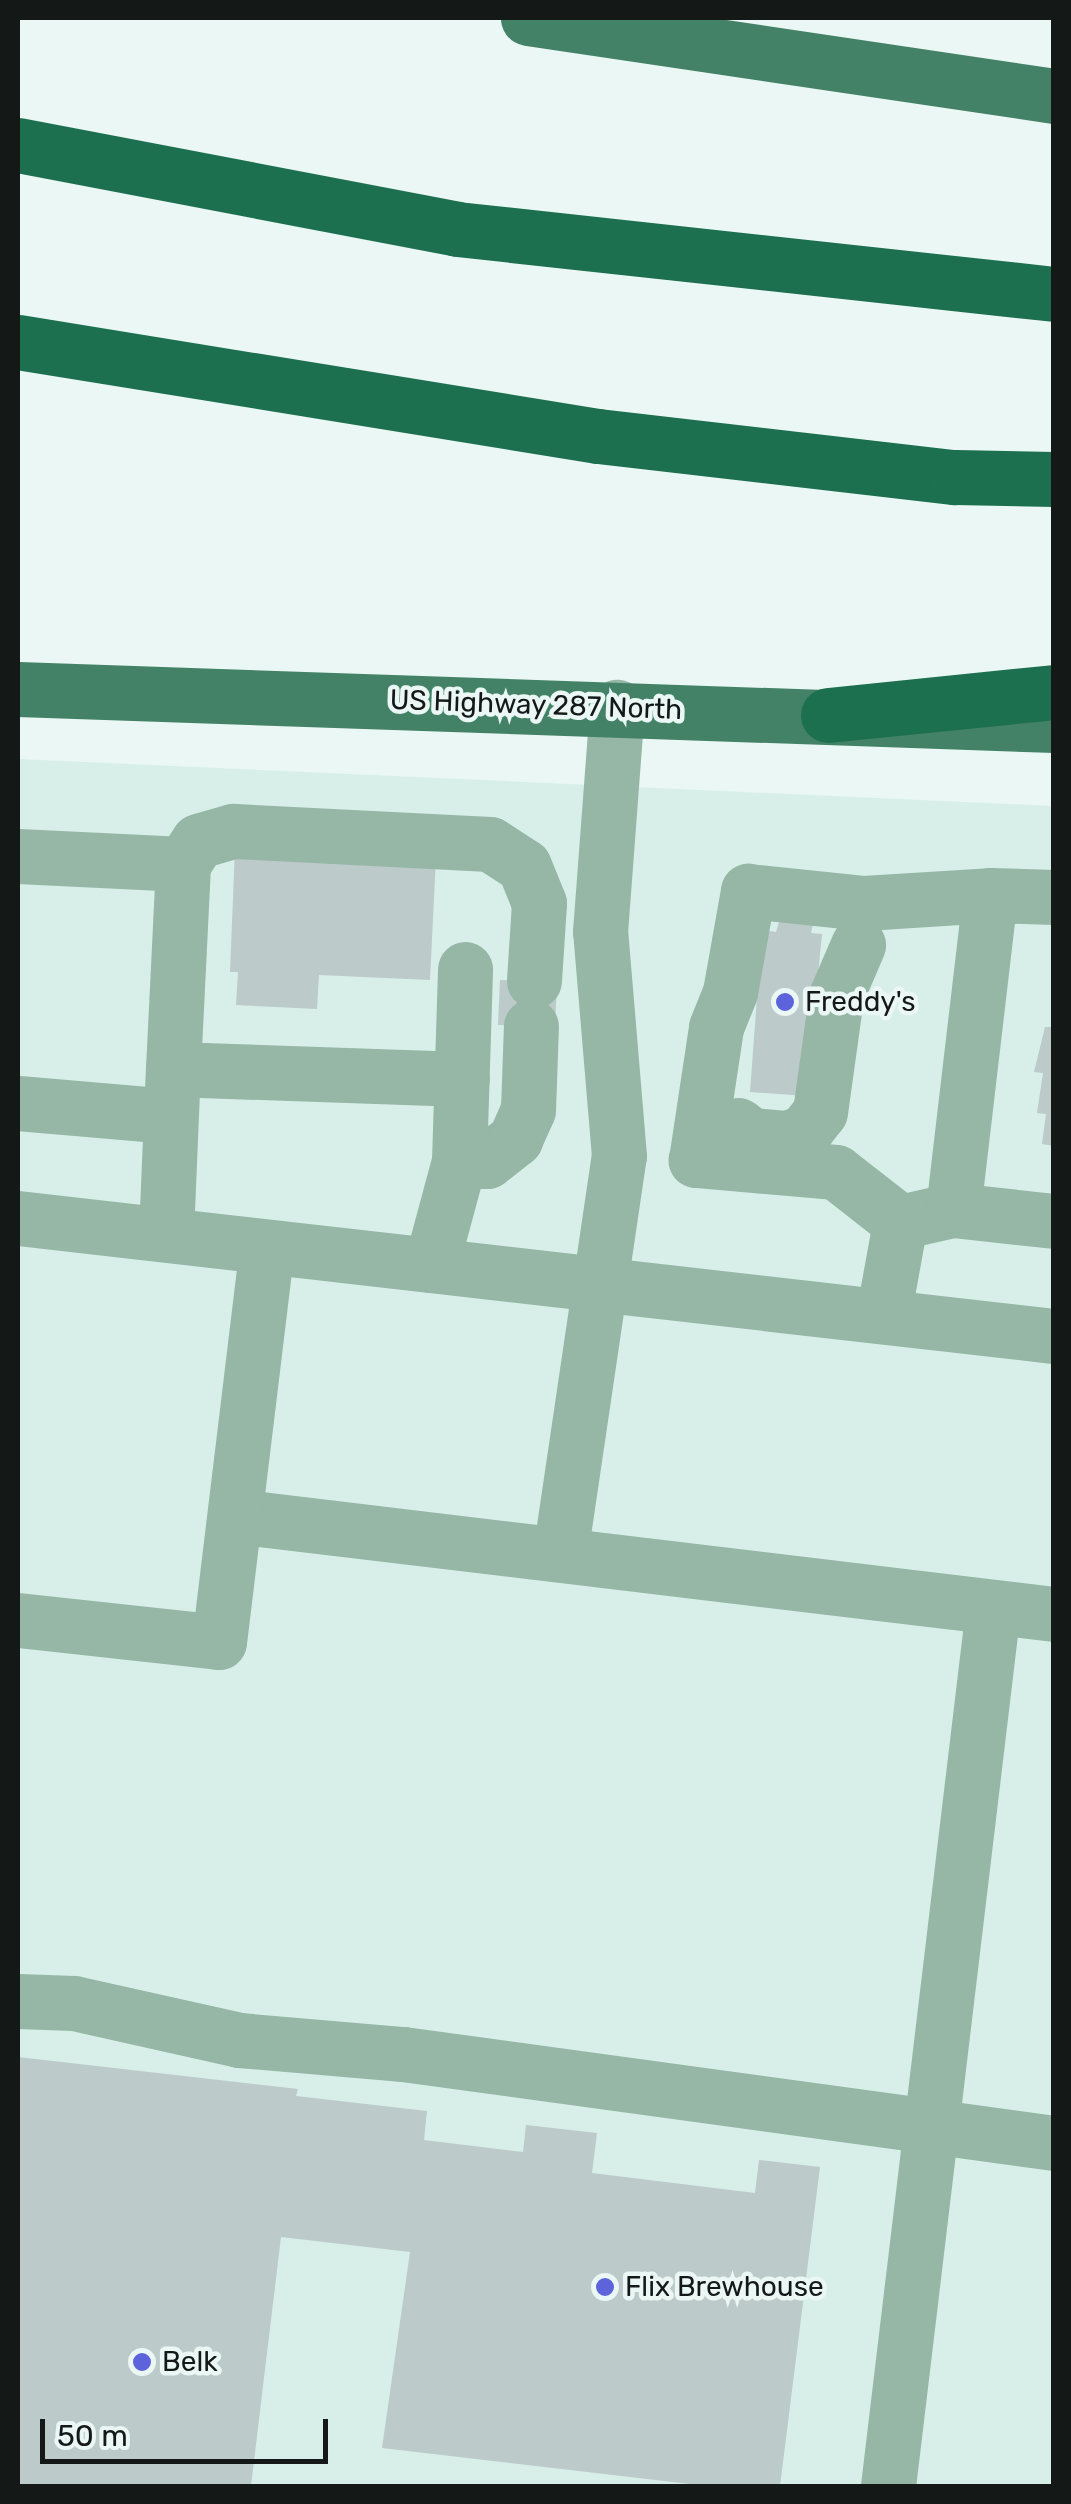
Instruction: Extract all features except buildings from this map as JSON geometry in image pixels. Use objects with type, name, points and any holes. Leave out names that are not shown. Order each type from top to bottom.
[{"type":"highway","points":[[18,146],[456,229],[1054,294]]},
{"type":"highway","points":[[18,342],[598,436],[955,477],[1054,478]]},
{"type":"highway","points":[[828,715],[1054,692]]},
{"type":"main road","points":[[528,18],[619,25],[1054,96]]},
{"type":"main road","name":"US Highway 287 North","points":[[18,689],[1054,725]]},
{"type":"lane","points":[[560,1554],[596,1286],[619,1156],[600,932],[617,707]]},
{"type":"lane","points":[[166,1234],[183,864],[198,841],[234,831],[490,844],[524,866],[539,903],[528,1110],[515,1139],[486,1161],[459,1161]]},
{"type":"lane","points":[[18,856],[183,864]]},
{"type":"lane","points":[[696,1160],[716,1026],[730,992],[748,891],[861,924],[990,895],[1054,897]]},
{"type":"lane","points":[[953,1210],[990,895]]},
{"type":"lane","points":[[730,992],[736,1024],[726,1103],[734,1123],[750,1135],[788,1138],[805,1131],[820,1112],[836,996],[861,924]]},
{"type":"lane","points":[[836,1172],[861,924]]},
{"type":"lane","points":[[431,1266],[459,1161],[465,969]]},
{"type":"lane","points":[[18,1103],[171,1092],[462,1080]]},
{"type":"lane","points":[[619,1156],[836,1172],[900,1222]]},
{"type":"lane","points":[[900,1222],[953,1210],[1054,1221]]},
{"type":"lane","points":[[18,1218],[1054,1336]]},
{"type":"lane","points":[[883,1316],[900,1222]]},
{"type":"lane","points":[[18,1620],[219,1642],[267,1247]]},
{"type":"lane","points":[[234,1516],[1054,1614]]},
{"type":"lane","points":[[888,2486],[993,1608]]},
{"type":"lane","points":[[18,2002],[74,2003],[239,2040],[403,2054],[930,2122],[1054,2143]]},
{"type":"shaded area","points":[[18,759],[1053,806],[1053,2486],[18,2486]]},
{"type":"place","name":"Freddy's","points":[[785,1002]]},
{"type":"place","name":"Flix Brewhouse","points":[[605,2287]]},
{"type":"place","name":"Belk","points":[[142,2362]]}]
